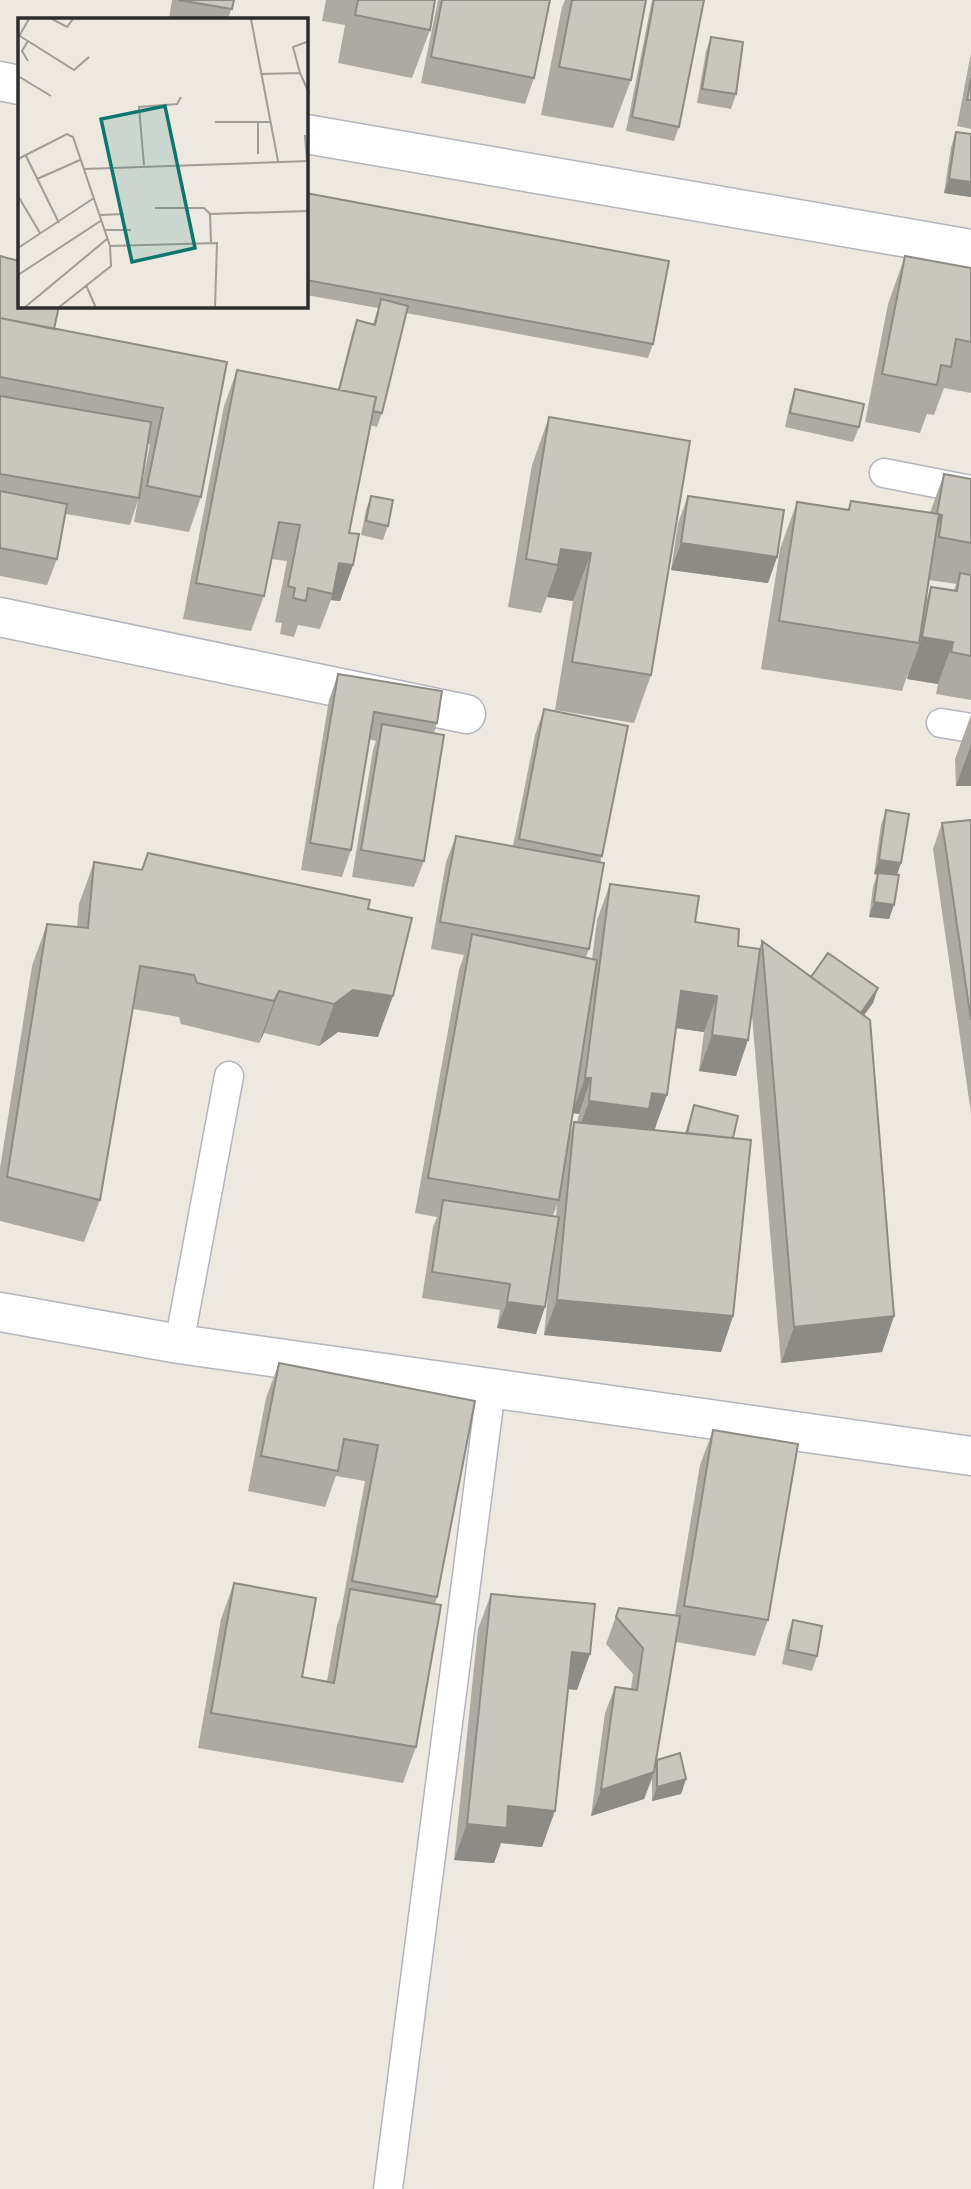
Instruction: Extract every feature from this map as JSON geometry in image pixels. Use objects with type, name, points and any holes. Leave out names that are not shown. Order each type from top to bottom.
[{"type":"street","points":[[0,81],[18,85]]},
{"type":"street","points":[[308,134],[971,249]]},
{"type":"street","points":[[0,617],[466,714]]},
{"type":"street","points":[[0,1312],[179,1343],[971,1456]]},
{"type":"lane","points":[[884,473],[971,490]]},
{"type":"lane","points":[[941,723],[971,728]]},
{"type":"lane","points":[[179,1343],[229,1076]]},
{"type":"lane","points":[[388,2189],[491,1389]]},
{"type":"building","points":[[178,0],[234,0],[232,9]]},
{"type":"building","points":[[358,0],[435,0],[430,30],[355,15]]},
{"type":"building","points":[[442,0],[550,0],[534,78],[431,57]]},
{"type":"building","points":[[572,0],[646,0],[631,80],[559,67]]},
{"type":"building","points":[[654,0],[704,0],[679,127],[632,117]]},
{"type":"building","points":[[711,37],[743,42],[736,94],[702,89]]},
{"type":"building","points":[[971,78],[971,100],[967,100]]},
{"type":"building","points":[[956,132],[971,134],[971,182],[949,179]]},
{"type":"building","points":[[308,193],[669,261],[653,344],[308,280]]},
{"type":"building","points":[[0,256],[18,261],[18,308],[59,308],[54,329],[0,318]]},
{"type":"building","points":[[905,256],[971,268],[971,342],[956,339],[951,367],[941,365],[937,385],[882,374]]},
{"type":"building","points":[[381,299],[408,306],[382,413],[373,411],[376,397],[339,390],[357,320],[375,325]]},
{"type":"building","points":[[0,318],[227,362],[201,497],[147,486],[163,408],[0,377]]},
{"type":"building","points":[[237,370],[376,397],[349,533],[359,534],[353,565],[339,563],[333,594],[308,588],[306,601],[293,598],[295,588],[288,586],[300,525],[279,522],[264,596],[196,583]]},
{"type":"building","points":[[795,389],[864,404],[859,427],[790,413]]},
{"type":"building","points":[[0,396],[151,422],[139,498],[0,474]]},
{"type":"building","points":[[549,417],[690,441],[651,675],[572,662],[591,553],[561,549],[558,565],[526,559]]},
{"type":"building","points":[[944,474],[971,479],[971,543],[939,537],[942,515],[937,514]]},
{"type":"building","points":[[0,491],[67,504],[57,559],[0,548]]},
{"type":"building","points":[[371,496],[393,500],[388,526],[366,521]]},
{"type":"building","points":[[688,496],[784,510],[777,557],[681,543]]},
{"type":"building","points":[[851,501],[939,514],[919,643],[779,621],[797,502],[849,510]]},
{"type":"building","points":[[960,573],[971,575],[971,656],[951,652],[953,642],[922,637],[931,587],[957,591]]},
{"type":"building","points":[[338,674],[442,691],[437,723],[374,712],[351,850],[310,843]]},
{"type":"building","points":[[544,709],[628,726],[602,856],[519,839]]},
{"type":"building","points":[[382,724],[444,735],[424,861],[361,850]]},
{"type":"building","points":[[886,810],[909,814],[901,863],[879,860]]},
{"type":"building","points":[[971,820],[971,1020],[942,823]]},
{"type":"building","points":[[456,836],[604,863],[589,949],[440,922]]},
{"type":"building","points":[[148,853],[370,900],[368,909],[412,918],[393,996],[353,990],[334,1004],[279,991],[274,1001],[197,983],[194,975],[140,966],[100,1200],[7,1177],[47,924],[88,928],[94,862],[142,870]]},
{"type":"building","points":[[878,873],[899,875],[894,905],[874,902]]},
{"type":"building","points":[[610,884],[699,896],[695,922],[739,929],[738,946],[760,949],[748,1040],[712,1035],[717,996],[681,991],[667,1095],[652,1093],[649,1109],[589,1101],[591,1078],[585,1078]]},
{"type":"building","points":[[472,934],[597,960],[559,1200],[428,1178]]},
{"type":"building","points":[[762,941],[870,1020],[894,1316],[794,1327]]},
{"type":"building","points":[[828,953],[878,988],[861,1013],[811,977]]},
{"type":"building","points":[[694,1105],[738,1116],[733,1138],[687,1133]]},
{"type":"building","points":[[574,1122],[751,1140],[733,1316],[557,1300]]},
{"type":"building","points":[[443,1200],[559,1217],[545,1307],[507,1302],[510,1284],[432,1272]]},
{"type":"building","points":[[279,1363],[475,1401],[437,1597],[352,1581],[378,1445],[344,1439],[338,1471],[261,1456]]},
{"type":"building","points":[[713,1430],[798,1444],[768,1620],[684,1606]]},
{"type":"building","points":[[234,1583],[316,1598],[302,1677],[334,1683],[350,1589],[441,1605],[416,1747],[211,1713]]},
{"type":"building","points":[[491,1594],[595,1604],[590,1654],[572,1652],[555,1811],[508,1806],[507,1828],[467,1824]]},
{"type":"building","points":[[619,1608],[680,1616],[654,1772],[601,1790],[615,1687],[637,1690],[643,1648],[616,1617]]},
{"type":"building","points":[[793,1620],[822,1626],[817,1656],[788,1650]]},
{"type":"building","points":[[680,1753],[686,1779],[657,1787],[657,1760]]}]
